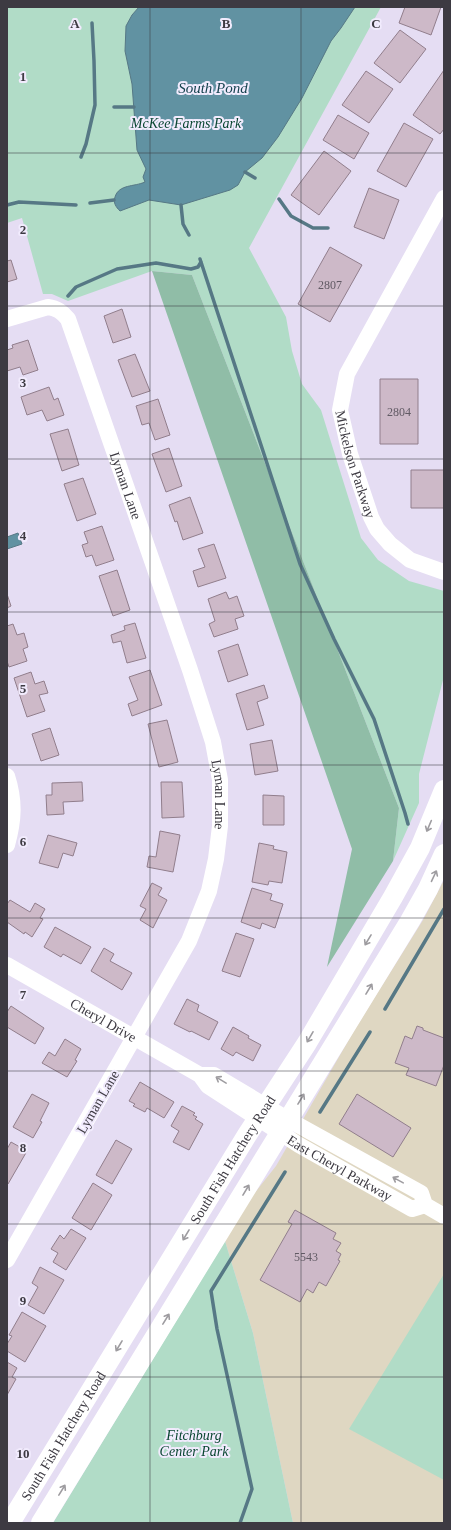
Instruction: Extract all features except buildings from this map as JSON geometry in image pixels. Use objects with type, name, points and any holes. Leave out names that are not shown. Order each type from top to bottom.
[{"type":"main road","name":"South Fish Hatchery Road","points":[[10,1523],[262,1112],[307,1043],[393,897],[420,848],[444,790]]},
{"type":"main road","name":"South Fish Hatchery Road","points":[[41,1523],[410,921],[428,889],[444,854]]},
{"type":"street","name":"Mickelson Parkway","points":[[444,198],[347,374],[340,410],[350,454],[371,517],[377,529],[390,544],[410,560],[444,572]]},
{"type":"street","name":"Lyman Lane","points":[[7,319],[41,308],[55,308],[63,312],[68,319],[190,670],[213,742],[220,780],[220,826],[216,859],[209,891],[189,941],[7,1260]]},
{"type":"street","points":[[7,776],[11,787],[13,807],[12,826],[7,845]]},
{"type":"street","name":"Cheryl Drive","points":[[7,965],[200,1075],[214,1075],[262,1112]]},
{"type":"street","name":"East Cheryl Parkway","points":[[262,1112],[285,1126],[299,1145],[412,1209],[425,1205],[444,1216]]},
{"type":"shaded area","points":[[444,880],[444,1523],[293,1523],[253,1333],[225,1241],[242,1209],[276,1166],[355,1029],[423,920]]},
{"type":"green space","name":"McKee Farms Park","points":[[7,7],[381,7],[249,248],[286,317],[292,351],[302,384],[321,410],[361,538],[378,560],[409,581],[444,591],[444,676],[419,774],[419,803],[393,861],[399,808],[192,275],[152,271],[68,301],[52,294],[43,294],[22,218],[7,223]]},
{"type":"green space","points":[[152,271],[192,275],[399,808],[393,861],[327,967],[352,849]]},
{"type":"green space","name":"Fitchburg Center Park","points":[[225,1241],[253,1333],[293,1523],[53,1523]]},
{"type":"green space","points":[[444,1274],[444,1480],[349,1429]]},
{"type":"water","name":"South Pond","points":[[139,7],[355,7],[331,41],[302,98],[278,137],[262,158],[245,172],[238,185],[230,190],[181,205],[149,200],[120,211],[116,206],[114,199],[117,193],[127,186],[145,182],[143,177],[146,169],[137,150],[132,84],[125,51],[126,26],[132,15]]},
{"type":"water","points":[[18,533],[22,544],[7,549],[7,537]]},
{"type":"waterway","points":[[81,157],[86,144],[95,105],[92,23]]},
{"type":"waterway","points":[[114,107],[134,107]]},
{"type":"waterway","points":[[245,172],[255,178]]},
{"type":"waterway","points":[[279,199],[291,216],[313,228],[328,228]]},
{"type":"waterway","points":[[90,203],[114,200]]},
{"type":"waterway","points":[[7,205],[19,202],[76,205]]},
{"type":"waterway","points":[[181,205],[183,224],[189,235]]},
{"type":"waterway","points":[[200,259],[300,564],[334,639],[374,719],[408,824]]},
{"type":"waterway","points":[[68,296],[76,287],[117,269],[156,263],[191,269],[198,267],[201,262]]},
{"type":"waterway","points":[[385,1009],[444,909]]},
{"type":"waterway","points":[[320,1112],[370,1032]]},
{"type":"waterway","points":[[240,1523],[252,1489],[217,1329],[211,1291],[285,1172]]}]
